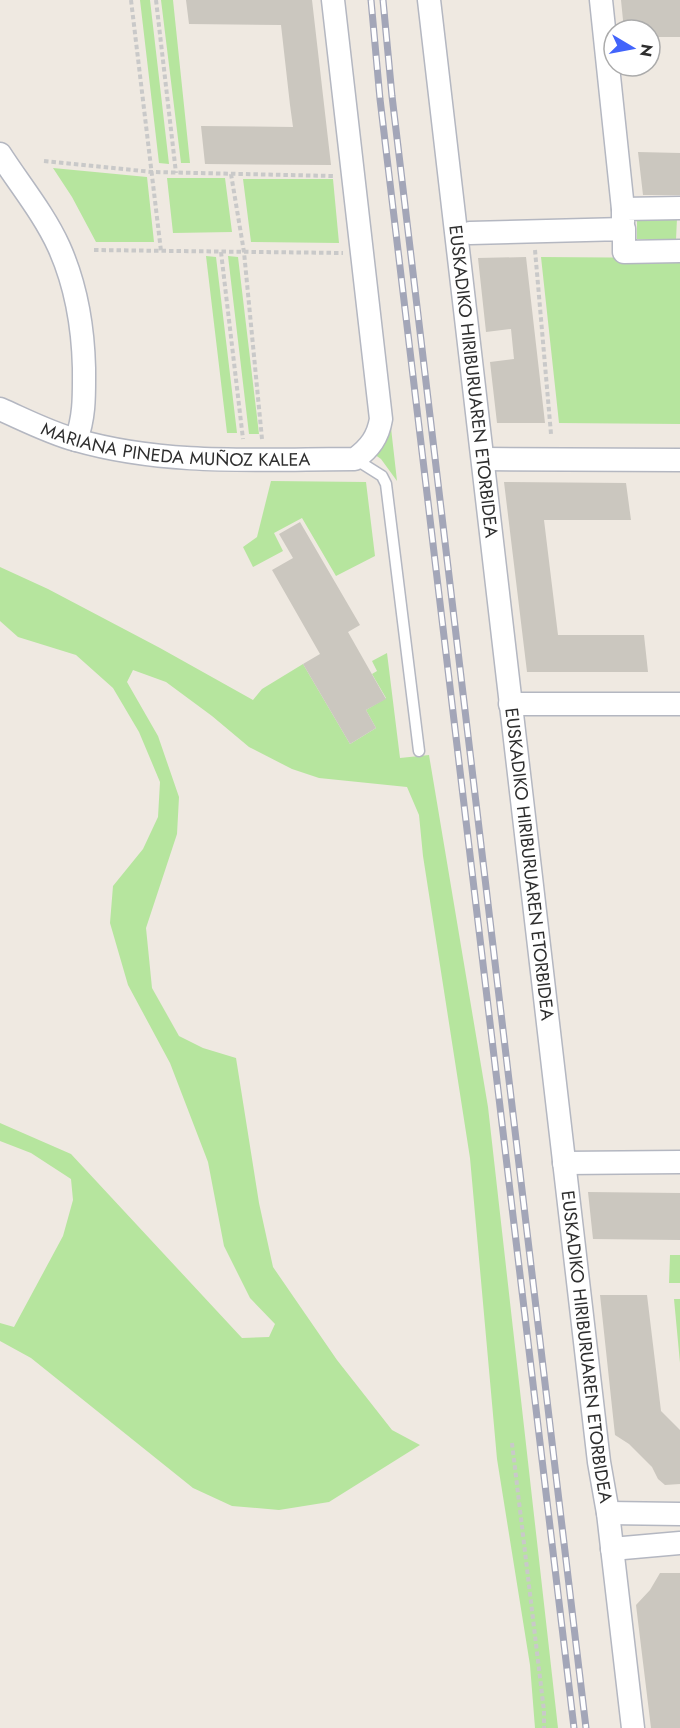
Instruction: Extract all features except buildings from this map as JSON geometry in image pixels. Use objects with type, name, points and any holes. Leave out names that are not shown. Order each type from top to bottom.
[{"type":"street","points":[[333,0],[381,419],[374,441],[355,459]]},
{"type":"street","name":"EUSKADIKO HIRIBURUAREN ETORBIDEA","points":[[429,0],[599,1462],[608,1513],[633,1728]]},
{"type":"street","points":[[601,0],[623,219],[624,252],[680,251]]},
{"type":"street","points":[[0,154],[59,246],[71,279],[83,345],[84,409],[82,424],[76,440]]},
{"type":"street","points":[[470,233],[534,231],[623,219],[680,208]]},
{"type":"street","name":"MARIANA PINEDA MUÑOZ KALEA","points":[[0,409],[76,440],[118,450],[160,456],[207,459],[355,459]]},
{"type":"street","points":[[483,459],[680,460]]},
{"type":"street","points":[[510,704],[680,704]]},
{"type":"street","points":[[564,1163],[680,1162]]},
{"type":"street","points":[[608,1513],[680,1514]]},
{"type":"street","points":[[612,1549],[680,1543]]},
{"type":"lane","points":[[355,459],[381,476],[386,484],[419,751]]},
{"type":"path","points":[[131,0],[161,251]]},
{"type":"path","points":[[156,0],[176,173]]},
{"type":"path","points":[[44,161],[152,172],[338,176]]},
{"type":"path","points":[[231,174],[244,252],[262,439]]},
{"type":"path","points":[[534,231],[551,434]]},
{"type":"path","points":[[94,250],[348,253]]},
{"type":"path","points":[[221,252],[243,439]]},
{"type":"path","points":[[512,1443],[544,1711],[544,1728]]},
{"type":"green space","points":[[140,0],[150,0],[169,164],[159,163]]},
{"type":"green space","points":[[161,0],[173,0],[190,163],[181,163]]},
{"type":"green space","points":[[53,168],[147,177],[154,242],[96,242],[72,197]]},
{"type":"green space","points":[[167,178],[225,178],[232,232],[173,233]]},
{"type":"green space","points":[[243,179],[333,179],[339,243],[251,242]]},
{"type":"green space","points":[[637,217],[677,218],[676,240],[637,239]]},
{"type":"green space","points":[[206,256],[216,257],[237,433],[227,433]]},
{"type":"green space","points":[[228,256],[238,257],[259,434],[249,434]]},
{"type":"green space","points":[[541,257],[680,258],[680,424],[559,423]]},
{"type":"green space","points":[[390,419],[397,481],[381,459],[371,452]]},
{"type":"green space","points":[[271,481],[366,482],[375,556],[336,576],[302,518],[274,533],[283,551],[253,567],[243,547],[257,537]]},
{"type":"green space","points":[[0,567],[48,589],[253,700],[262,689],[303,664],[350,744],[376,728],[366,710],[386,698],[372,674],[377,671],[372,661],[387,653],[400,758],[429,755],[488,1107],[558,1728],[535,1728],[530,1665],[497,1459],[470,1158],[423,856],[419,815],[407,787],[319,778],[292,769],[249,747],[166,682],[133,670],[127,682],[158,736],[179,797],[177,834],[146,928],[152,988],[179,1036],[203,1048],[236,1058],[259,1203],[273,1267],[337,1360],[392,1430],[420,1445],[329,1502],[279,1510],[232,1506],[193,1488],[31,1358],[0,1341],[0,1323],[14,1327],[63,1236],[73,1200],[71,1179],[31,1153],[0,1141],[0,1123],[71,1154],[242,1338],[269,1337],[275,1324],[250,1298],[224,1246],[208,1162],[170,1063],[128,985],[110,923],[113,886],[143,849],[158,817],[160,782],[139,732],[113,688],[76,655],[18,637],[0,621]]},
{"type":"green space","points":[[670,1255],[680,1255],[680,1283],[669,1283]]},
{"type":"green space","points":[[674,1299],[680,1299],[680,1363]]},
{"type":"railway","points":[[371,0],[380,99],[574,1728]]},
{"type":"railway","points":[[383,0],[392,96],[586,1728]]}]
